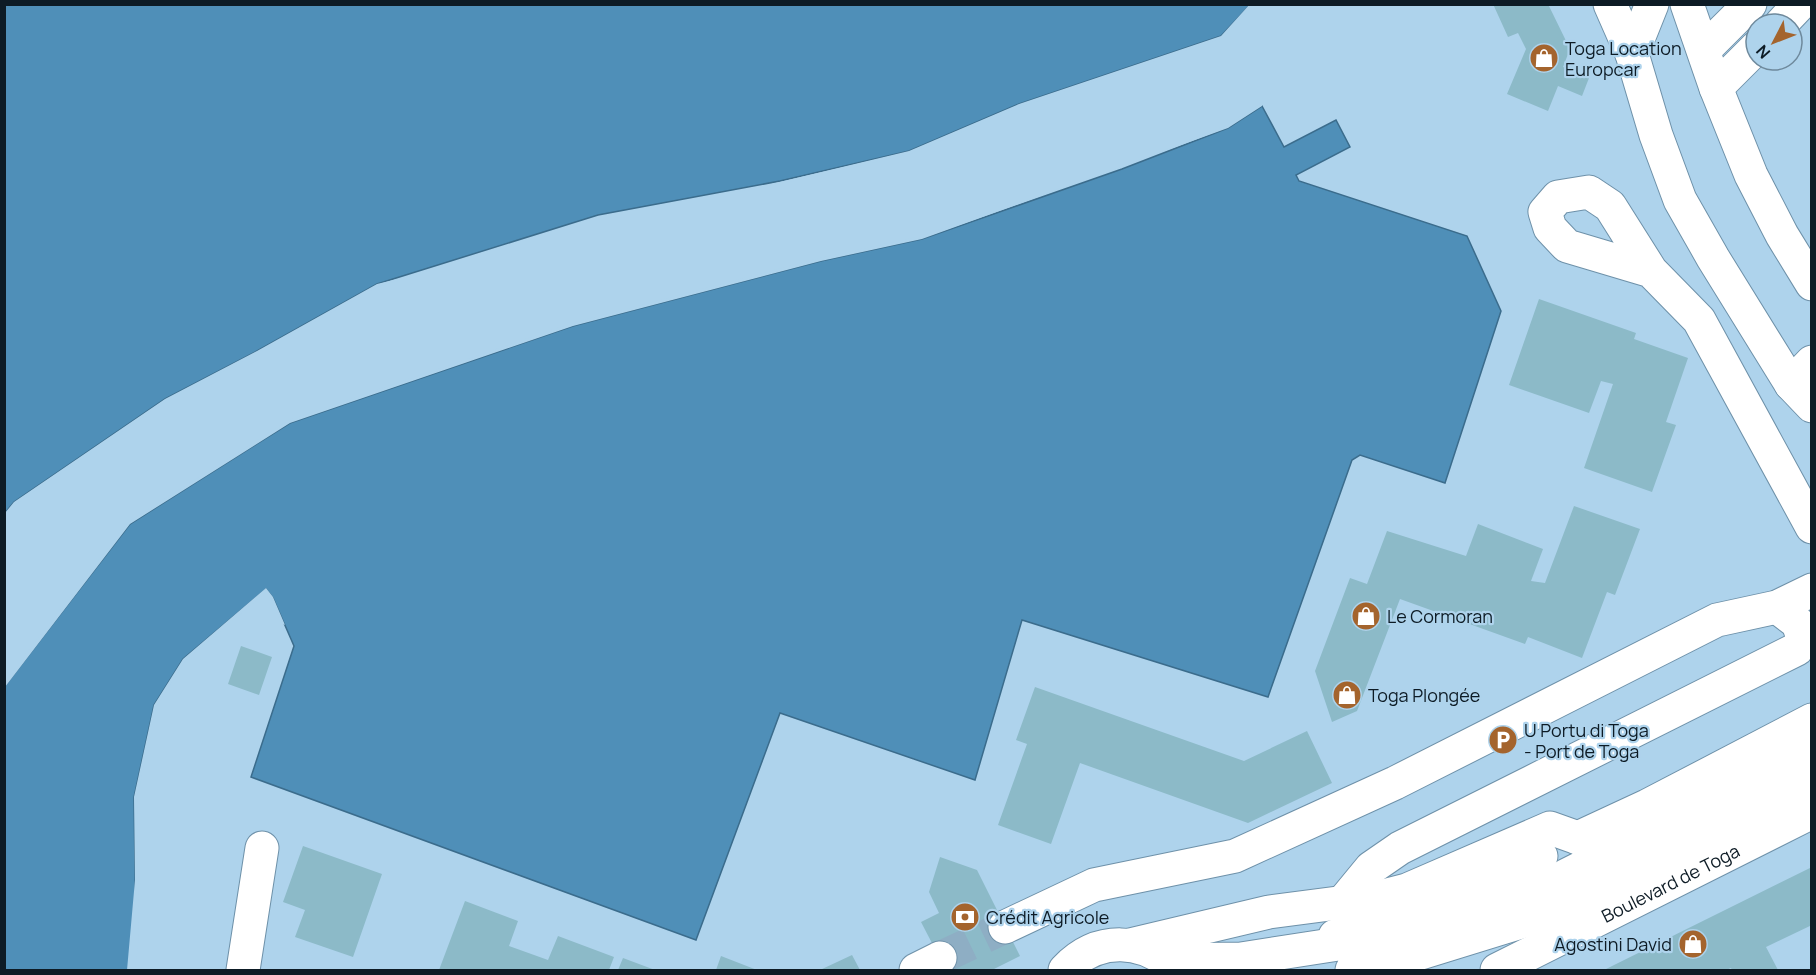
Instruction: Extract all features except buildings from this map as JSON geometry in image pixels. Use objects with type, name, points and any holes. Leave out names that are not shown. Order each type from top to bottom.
[{"type":"main road","points":[[1610,4],[1632,54],[1656,135],[1680,200],[1713,258],[1805,384]]},
{"type":"main road","points":[[1632,54],[1652,4]]},
{"type":"main road","points":[[1704,50],[1750,4]]},
{"type":"main road","points":[[1691,6],[1716,88],[1751,175],[1782,235],[1812,284]]},
{"type":"main road","points":[[1716,88],[1744,60]]},
{"type":"main road","points":[[1651,271],[1700,320],[1812,527]]},
{"type":"main road","points":[[1005,927],[1094,885],[1235,856],[1395,783],[1717,620],[1777,607],[1812,590]]},
{"type":"main road","points":[[1343,902],[1371,868],[1400,848],[1797,649],[1803,638],[1798,623],[1777,607]]},
{"type":"main road","points":[[1290,952],[1473,887],[1647,806],[1812,720]]},
{"type":"main road","points":[[1447,946],[1567,875],[1812,752]]},
{"type":"main road","points":[[1352,970],[1447,946],[1550,913],[1812,783]]},
{"type":"main road","name":"Boulevard de Toga","points":[[1506,968],[1812,812]]},
{"type":"main road","points":[[1065,970],[1085,954],[1107,946],[1130,945],[1269,912],[1376,898],[1407,890],[1550,828],[1578,838]]},
{"type":"main road","points":[[243,970],[262,848]]},
{"type":"main road","points":[[1130,945],[1149,950],[1171,965],[1241,959],[1390,936],[1567,875]]},
{"type":"water","points":[[5,5],[1250,5],[1221,36],[1019,104],[909,151],[780,181],[598,215],[377,284],[165,399],[14,502],[5,513]]},
{"type":"water","points":[[1262,106],[1284,147],[1336,120],[1350,147],[1296,175],[1299,181],[1467,236],[1501,311],[1445,483],[1360,455],[1352,460],[1268,697],[1022,620],[975,780],[780,713],[696,940],[251,777],[294,646],[273,598],[266,589],[183,659],[154,705],[134,797],[136,938],[132,970],[5,970],[4,687],[130,524],[290,423],[573,326],[821,261],[922,239],[1122,169],[1228,128]]},
{"type":"pier","points":[[1250,4],[1253,4],[1222,38],[1020,107],[910,154],[738,192],[909,151],[1019,104],[1221,36]]},
{"type":"pier","points":[[1263,103],[1262,106],[1228,128],[1127,165],[1227,125]]},
{"type":"pier","points":[[1111,171],[922,239],[821,261],[573,326],[290,423],[130,524],[5,687],[4,682],[128,522],[289,420],[572,323],[820,258],[921,236]]},
{"type":"pier","points":[[430,271],[378,287],[166,401],[16,504],[4,516],[14,502],[165,399],[377,284]]},
{"type":"pier","points":[[266,588],[273,597],[285,625],[281,623],[271,599],[265,593],[185,661],[157,706],[137,798],[139,938],[135,970],[127,970],[135,880],[134,797],[154,705],[183,659]]},
{"type":"tunnel","points":[[940,958],[1005,927]]},
{"type":"place","name":"Toga Location Europcar","points":[[1544,58]]},
{"type":"place","name":"Le Cormoran","points":[[1366,616]]},
{"type":"place","name":"Toga Plongée","points":[[1347,695]]},
{"type":"place","name":"U Portu di Toga - Port de Toga","points":[[1503,740]]},
{"type":"place","name":"Crédit Agricole","points":[[965,917]]},
{"type":"place","name":"Agostini David","points":[[1693,944]]}]
